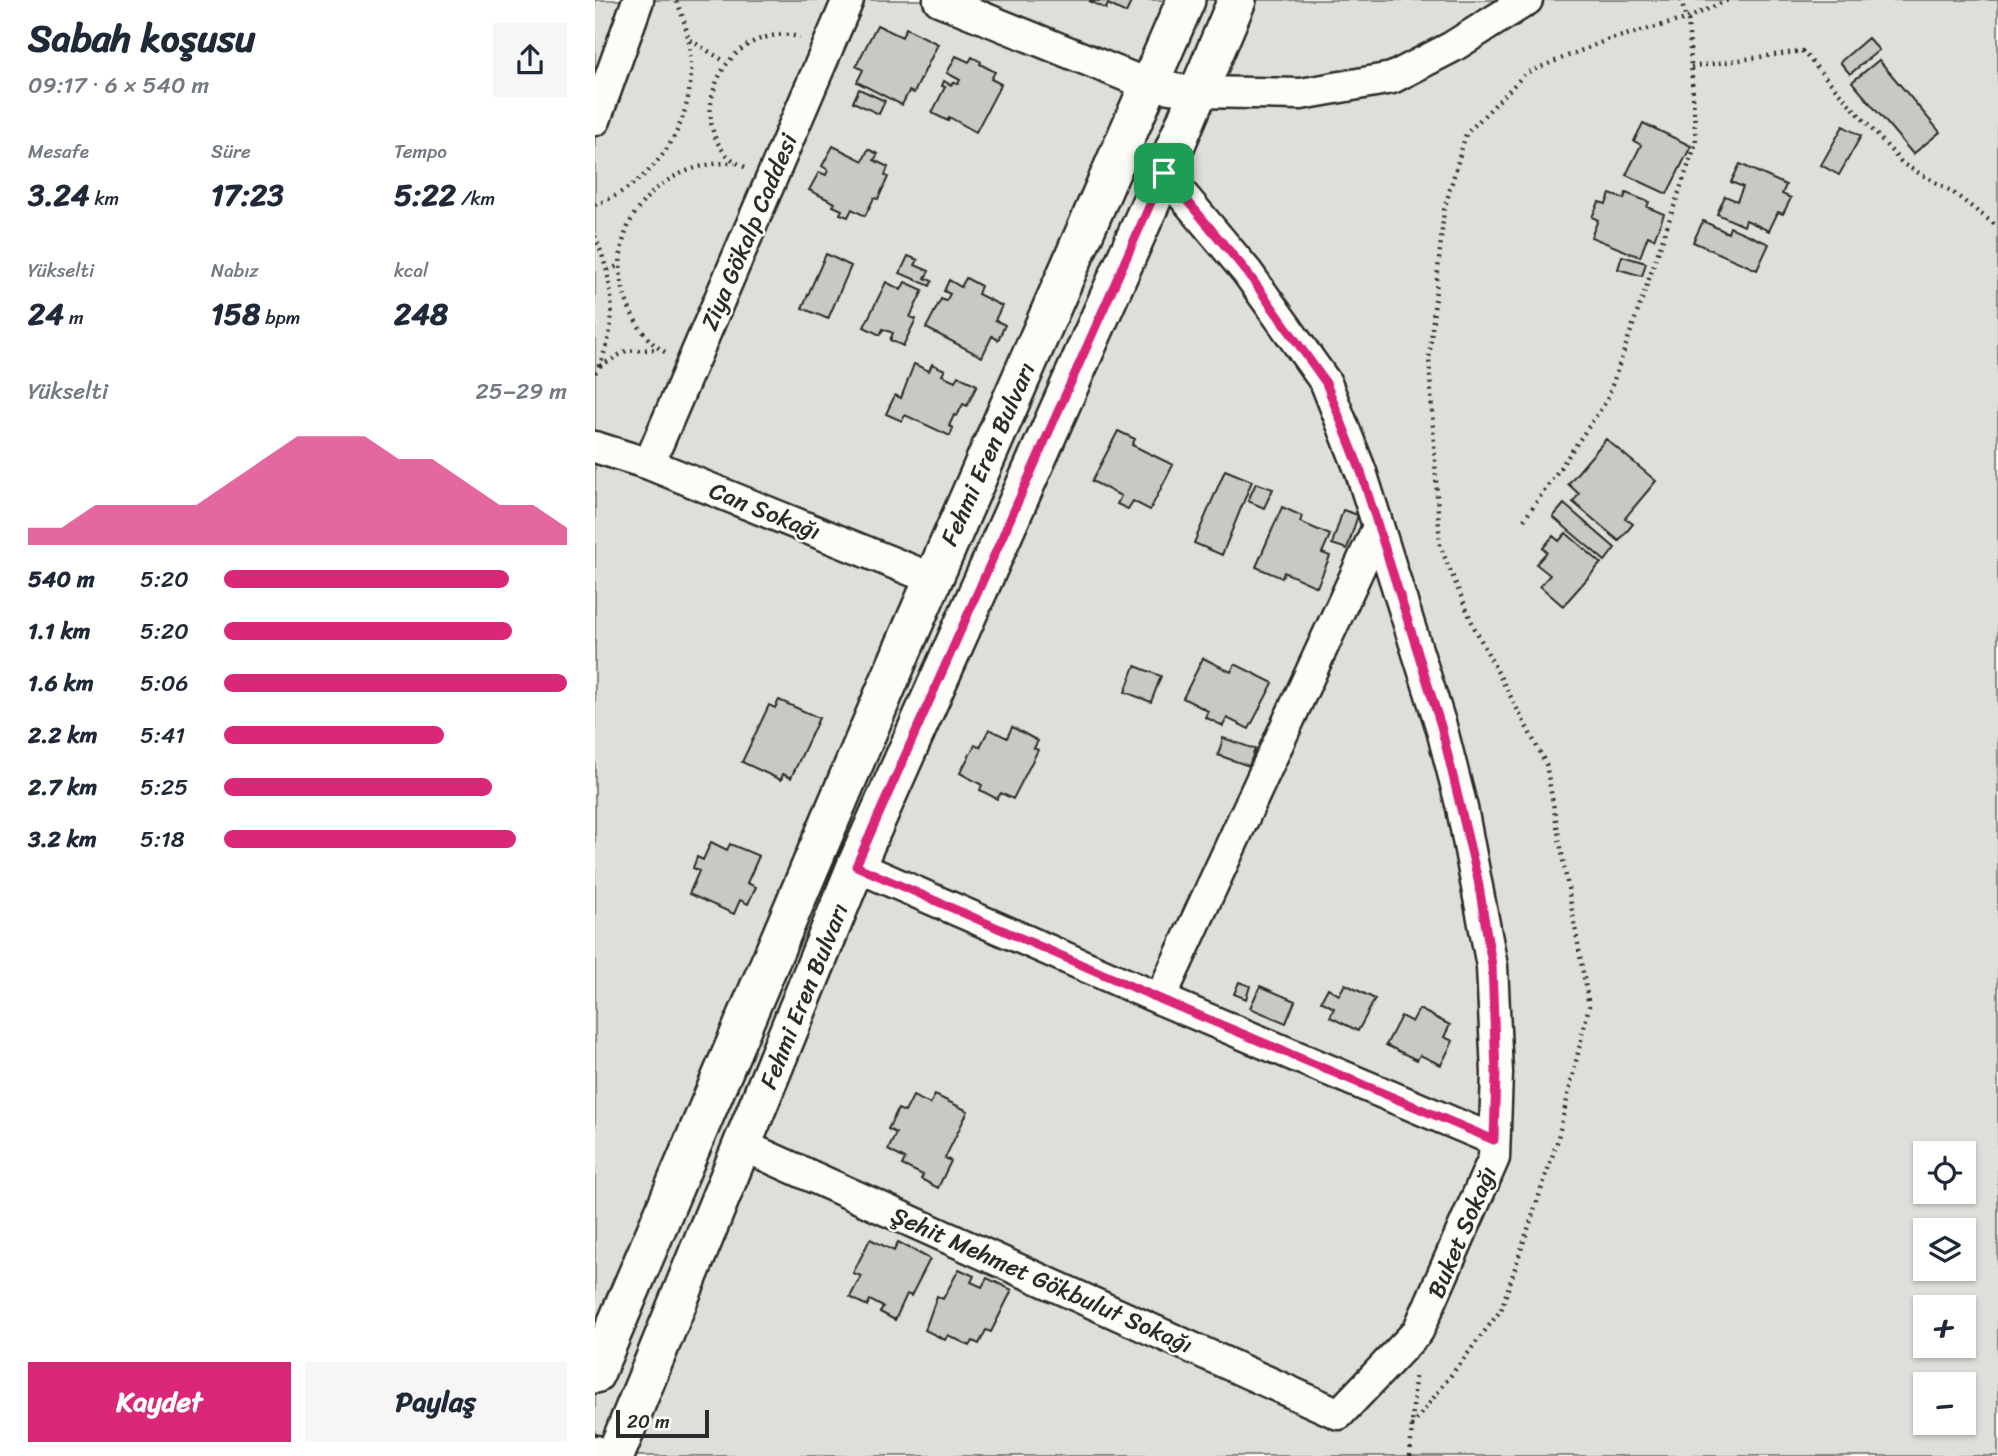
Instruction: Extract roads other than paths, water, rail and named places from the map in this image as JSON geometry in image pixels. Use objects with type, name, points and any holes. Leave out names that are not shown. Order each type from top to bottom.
[{"type":"street","points":[[595,120],[638,0]]},
{"type":"street","name":"Ziya Gökalp Caddesi","points":[[649,464],[848,0]]},
{"type":"street","points":[[939,0],[1149,85],[1196,92],[1301,94],[1392,78],[1452,47],[1527,0]]},
{"type":"street","name":"Fehmi Eren Bulvarı","points":[[595,1374],[933,579],[1186,0]]},
{"type":"street","name":"Fehmi Eren Bulvarı","points":[[615,1456],[744,1146],[856,866],[1164,173],[1237,0]]},
{"type":"street","name":"Buket Sokağı","points":[[1164,173],[1247,272],[1326,383],[1361,472],[1441,726],[1478,880],[1492,965],[1496,1073],[1494,1158],[1419,1331],[1339,1414]]},
{"type":"street","name":"Can Sokağı","points":[[595,447],[649,464],[933,579]]},
{"type":"street","points":[[1160,999],[1378,527]]},
{"type":"street","points":[[856,866],[1160,999],[1494,1140]]},
{"type":"street","name":"Şehit Mehmet Gökbulut Sokağı","points":[[744,1146],[1339,1414]]}]
